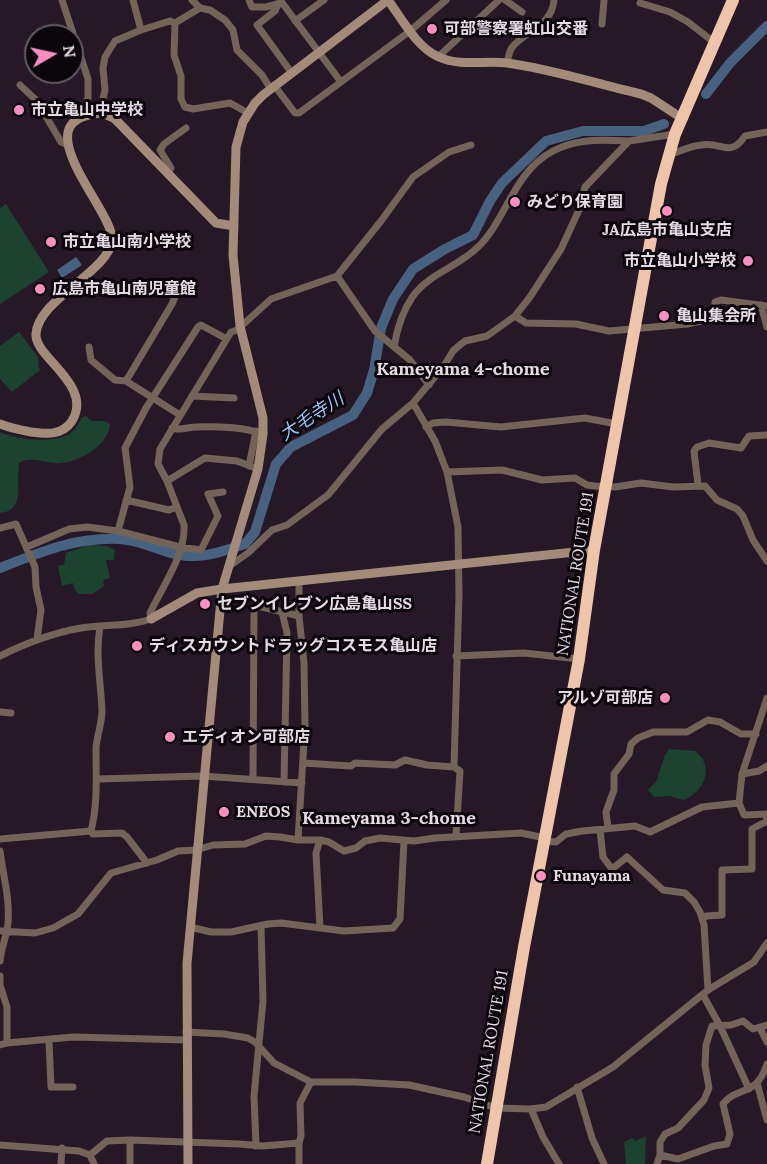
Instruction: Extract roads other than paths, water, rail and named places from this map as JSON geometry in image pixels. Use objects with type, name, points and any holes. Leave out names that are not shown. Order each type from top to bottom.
[{"type":"highway","name":"NATIONAL ROUTE 191","points":[[487,1164],[544,839],[579,658],[594,550],[668,155],[734,0]]},
{"type":"street","points":[[62,0],[88,80],[88,98],[81,113],[82,117]]},
{"type":"street","points":[[133,0],[141,30]]},
{"type":"street","points":[[192,0],[200,8],[210,10],[225,20],[232,30],[234,44],[243,58],[262,75],[295,113],[410,31],[446,0]]},
{"type":"street","points":[[249,0],[252,7],[266,7],[280,2]]},
{"type":"street","points":[[295,21],[324,0]]},
{"type":"street","points":[[188,1164],[187,963],[203,776],[222,589],[237,535],[263,418],[240,326],[234,286],[236,147],[243,122],[255,104],[272,87],[388,0],[410,31],[427,50],[438,57],[464,63],[507,63],[641,94],[682,119]]},
{"type":"street","points":[[438,57],[499,0]]},
{"type":"street","points":[[505,0],[522,12]]},
{"type":"street","points":[[507,63],[511,50],[551,13],[554,0]]},
{"type":"street","points":[[602,24],[604,0]]},
{"type":"street","points":[[280,2],[341,82]]},
{"type":"street","points":[[280,2],[275,11],[257,25],[291,72]]},
{"type":"street","points":[[640,3],[670,12],[716,42]]},
{"type":"street","points":[[100,113],[105,90],[103,68],[105,57],[115,41],[141,30],[170,21],[175,22],[200,8]]},
{"type":"street","points":[[175,22],[174,55],[181,76],[181,99],[185,107],[193,109],[230,103],[248,113]]},
{"type":"street","points":[[20,85],[37,101],[61,142],[68,145]]},
{"type":"street","points":[[0,424],[50,434],[58,432],[71,423],[76,409],[74,393],[66,377],[39,346],[36,334],[41,319],[101,260],[112,240],[109,226],[77,168],[68,145],[71,128],[82,117],[100,113],[115,119],[216,223],[234,226]]},
{"type":"street","points":[[168,173],[171,168],[160,150],[164,144],[186,128]]},
{"type":"street","points":[[668,155],[702,144],[730,149],[739,145],[745,136],[767,132]]},
{"type":"street","points":[[393,346],[397,325],[413,297],[437,273],[464,260],[479,246],[490,232],[512,192],[536,163],[552,152],[587,139],[628,141],[675,134]]},
{"type":"street","points":[[228,565],[248,554],[272,530],[287,525],[328,495],[382,429],[413,403],[461,344],[487,336],[515,316],[531,297],[561,249],[579,210],[585,187],[628,141]]},
{"type":"street","points":[[151,619],[150,613],[174,565],[184,532],[184,525],[158,464],[158,456],[225,338],[271,299],[337,276],[413,177],[449,152],[471,146]]},
{"type":"street","points":[[337,276],[375,331],[410,360],[429,385]]},
{"type":"street","points":[[126,381],[172,304],[175,297],[174,285]]},
{"type":"street","points":[[515,316],[526,323],[576,324],[609,331],[687,324],[710,319],[714,315],[715,302],[721,300],[764,305],[767,327]]},
{"type":"street","points":[[118,531],[130,487],[125,448],[153,398],[198,327],[201,325],[225,338]]},
{"type":"street","points":[[89,347],[91,360],[115,380],[126,381],[180,415]]},
{"type":"street","points":[[192,396],[234,398]]},
{"type":"street","points":[[413,403],[435,441],[447,472],[458,527],[454,767]]},
{"type":"street","points":[[426,427],[433,423],[446,422],[501,427],[585,418],[617,424]]},
{"type":"street","points":[[172,428],[177,430],[196,427],[260,432]]},
{"type":"street","points":[[699,485],[694,451],[697,447],[709,443],[741,448],[749,436],[767,435]]},
{"type":"street","points":[[167,481],[206,458],[237,461],[253,468]]},
{"type":"street","points":[[447,472],[502,470],[542,480],[574,478],[587,485],[606,487],[627,486],[634,483],[674,487],[705,486],[717,500],[737,509],[743,516],[753,540],[767,561]]},
{"type":"street","points":[[28,549],[69,529],[87,527],[118,531],[179,549],[201,550],[218,516],[208,494],[223,492]]},
{"type":"street","points":[[126,500],[169,510],[177,507]]},
{"type":"street","points":[[0,528],[16,524],[35,567],[41,610],[37,639]]},
{"type":"street","points":[[0,656],[37,639],[82,628],[139,623],[151,619],[197,593],[299,580],[594,550]]},
{"type":"street","points":[[298,840],[305,725],[299,580]]},
{"type":"street","points":[[253,779],[254,607],[299,616]]},
{"type":"street","points":[[282,612],[287,633],[284,782]]},
{"type":"street","points":[[91,831],[96,810],[98,779],[96,746],[102,713],[98,666],[100,627]]},
{"type":"street","points":[[456,656],[524,653],[579,658]]},
{"type":"street","points":[[703,919],[706,916],[722,915],[722,870],[752,870],[752,829],[767,821],[766,814],[744,815],[739,803],[742,774],[767,698]]},
{"type":"street","points":[[0,712],[11,713]]},
{"type":"street","points":[[749,1089],[705,993],[703,919],[694,902],[685,893],[663,890],[627,857],[612,869],[603,857],[606,812],[614,790],[614,774],[628,754],[631,744],[638,738],[653,732],[687,732],[708,720],[720,722],[741,734],[756,734]]},
{"type":"street","points":[[303,763],[351,766],[356,763],[395,765],[405,760],[427,765],[454,767],[460,771],[456,836]]},
{"type":"street","points":[[742,774],[759,771],[767,766]]},
{"type":"street","points":[[98,779],[203,776],[302,783]]},
{"type":"street","points":[[4,932],[35,933],[53,928],[78,914],[111,873],[178,851],[196,850],[213,845],[245,844],[266,836],[320,840],[329,842],[344,851],[356,848],[365,841],[380,838],[404,841],[521,833],[556,842],[566,834],[604,829],[635,826],[650,832],[702,807],[739,803]]},
{"type":"street","points":[[0,840],[91,831],[93,834],[122,833],[147,863]]},
{"type":"street","points":[[320,840],[316,853],[321,928]]},
{"type":"street","points":[[190,927],[211,932],[231,932],[281,923],[358,931],[393,928],[397,924],[400,911],[404,841]]},
{"type":"street","points":[[0,850],[7,889],[0,961]]},
{"type":"street","points":[[256,1146],[254,1096],[263,1001],[261,926]]},
{"type":"street","points":[[0,976],[0,985],[7,1007],[4,1044],[73,1037],[224,1034],[248,1038],[258,1045],[274,1063],[311,1082],[409,1085],[464,1097],[496,1108],[531,1109],[554,1104],[577,1087],[613,1067],[705,993],[754,962],[767,943]]},
{"type":"street","points":[[657,1164],[660,1142],[665,1134],[678,1128],[704,1100],[709,1088],[705,1065],[708,1036],[712,1026],[743,1022],[753,1029],[764,1027],[767,1042]]},
{"type":"street","points":[[49,1041],[51,1087],[73,1087]]},
{"type":"street","points":[[660,1155],[678,1159],[714,1146],[727,1144],[730,1134],[723,1104],[728,1098],[757,1083],[767,1064]]},
{"type":"street","points":[[299,1164],[300,1103],[311,1082]]},
{"type":"street","points":[[757,1083],[767,1120]]},
{"type":"street","points":[[577,1087],[592,1138],[604,1164]]},
{"type":"street","points":[[531,1109],[543,1137],[559,1164]]},
{"type":"street","points":[[130,1140],[130,1164]]},
{"type":"street","points":[[90,1155],[107,1141],[256,1146],[299,1143]]},
{"type":"street","points":[[0,1145],[79,1151],[90,1155],[94,1164]]},
{"type":"street","points":[[62,1148],[62,1164]]},
{"type":"water","points":[[76,257],[82,265],[62,278],[57,270]]},
{"type":"waterway","name":"大毛寺川","points":[[706,94],[730,63],[767,26]]},
{"type":"waterway","name":"大毛寺川","points":[[0,568],[58,547],[88,540],[129,540],[191,556],[212,554],[245,544],[255,532],[276,464],[291,447],[353,415],[367,393],[374,370],[381,328],[393,299],[413,269],[473,235],[502,183],[546,141],[583,131],[644,131],[664,124]]},
{"type":"place","name":"可部警察署虹山交番","points":[[432,29]]},
{"type":"place","name":"市立亀山中学校","points":[[19,110]]},
{"type":"place","name":"みどり保育園","points":[[515,202]]},
{"type":"place","name":"JA広島市亀山支店","points":[[667,211]]},
{"type":"place","name":"市立亀山南小学校","points":[[51,242]]},
{"type":"place","name":"市立亀山小学校","points":[[748,261]]},
{"type":"place","name":"広島市亀山南児童館","points":[[40,289]]},
{"type":"place","name":"亀山集会所","points":[[664,316]]},
{"type":"place","name":"セブンイレブン広島亀山SS","points":[[205,604]]},
{"type":"place","name":"ディスカウントドラッグコスモス亀山店","points":[[137,646]]},
{"type":"place","name":"アルゾ可部店","points":[[665,698]]},
{"type":"place","name":"エディオン可部店","points":[[170,737]]},
{"type":"place","name":"ENEOS","points":[[224,812]]},
{"type":"place","name":"Funayama","points":[[541,876]]},
{"type":"district","name":"Kameyama 4-chome","points":[[463,370]]},
{"type":"district","name":"Kameyama 3-chome","points":[[389,819]]}]
